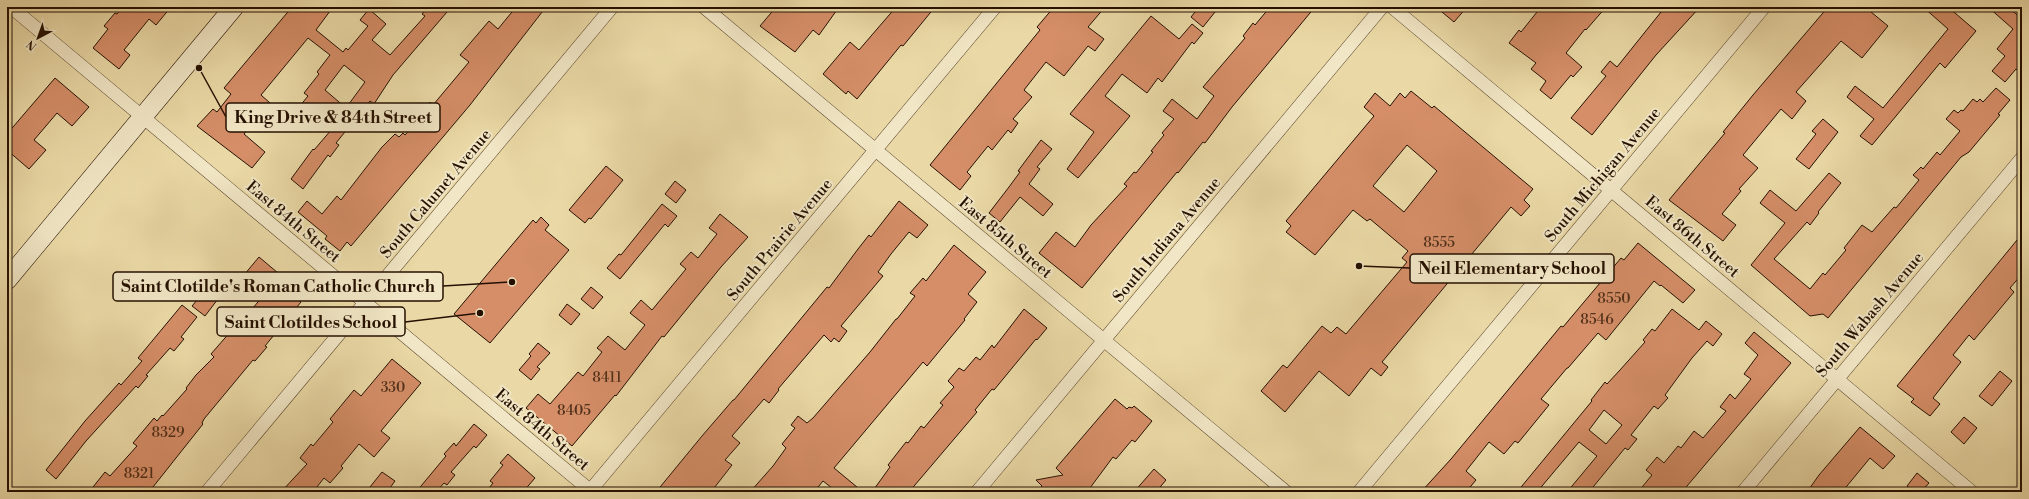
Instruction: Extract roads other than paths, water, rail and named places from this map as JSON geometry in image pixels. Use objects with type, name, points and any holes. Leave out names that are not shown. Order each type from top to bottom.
[{"type":"street","name":"East 84th Street","points":[[11,7],[143,116],[590,492]]},
{"type":"street","points":[[7,280],[234,7]]},
{"type":"street","name":"South Calumet Avenue","points":[[207,492],[612,7]]},
{"type":"street","name":"East 85th Street","points":[[704,7],[1286,492]]},
{"type":"street","name":"South Prairie Avenue","points":[[590,492],[995,7]]},
{"type":"street","name":"South Indiana Avenue","points":[[977,492],[1382,7]]},
{"type":"street","name":"East 86th Street","points":[[1392,7],[1972,492]]},
{"type":"street","name":"South Michigan Avenue","points":[[1359,492],[1764,7]]},
{"type":"street","name":"South Wabash Avenue","points":[[1743,492],[2022,158]]},
{"type":"place","name":"King Drive & 84th Street","points":[[199,68]]},
{"type":"place","name":"Neil Elementary School","points":[[1359,266]]},
{"type":"place","name":"Saint Clotilde's Roman Catholic Church","points":[[512,282]]},
{"type":"place","name":"Saint Clotildes School","points":[[480,313]]}]
